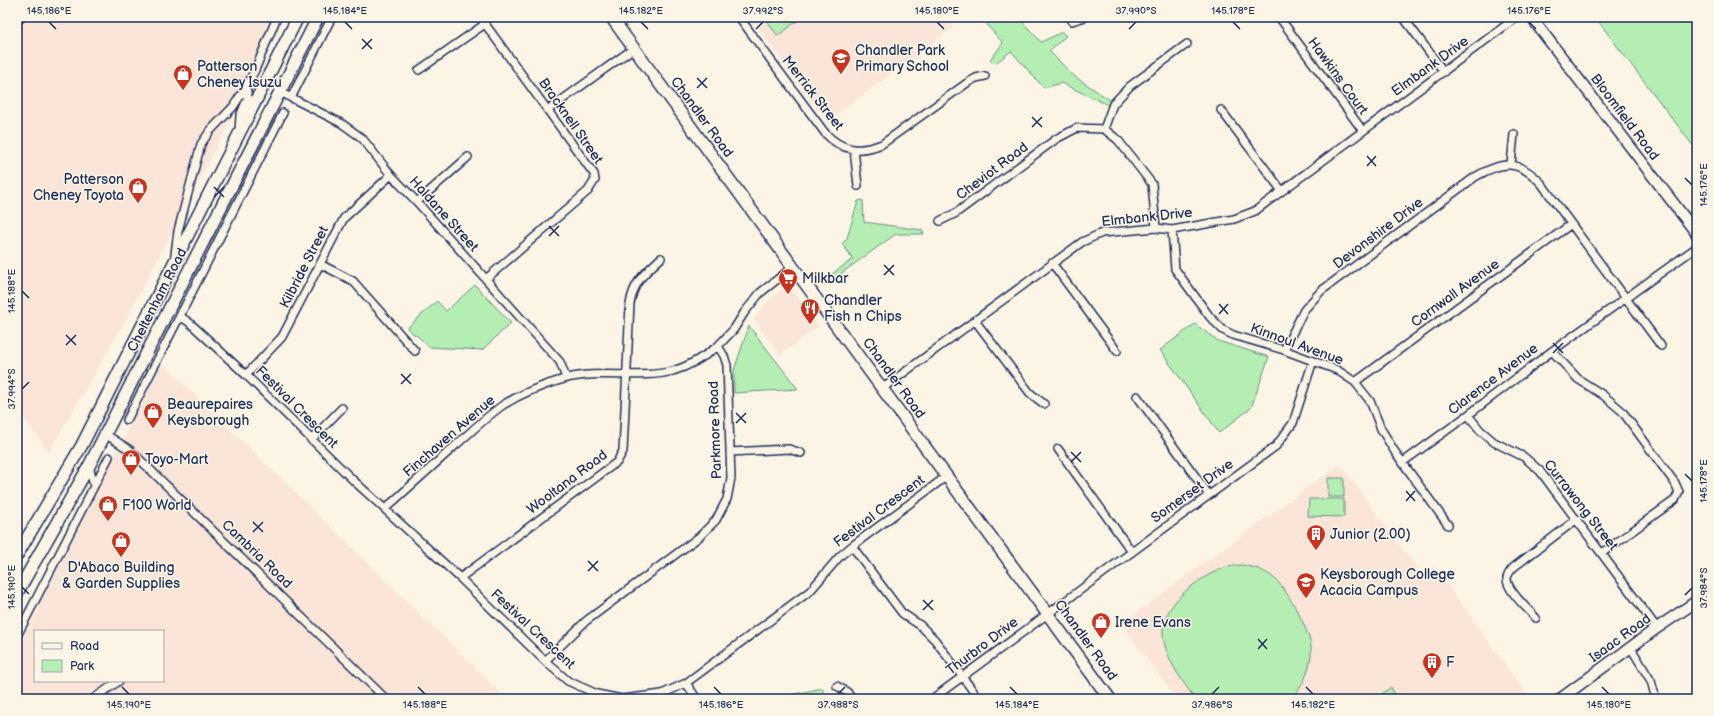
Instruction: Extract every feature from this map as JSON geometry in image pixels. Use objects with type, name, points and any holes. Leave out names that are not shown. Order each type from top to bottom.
[{"type":"main road","name":"Cheltenham Road","points":[[17,555],[90,429],[298,17]]},
{"type":"main road","name":"Cheltenham Road","points":[[17,593],[89,466],[318,17]]},
{"type":"main road","name":"Chandler Road","points":[[613,18],[793,267],[1110,699]]},
{"type":"main road","points":[[253,106],[269,93],[280,92]]},
{"type":"main road","points":[[90,429],[105,434]]},
{"type":"street","points":[[17,21],[22,17]]},
{"type":"street","name":"Cheltenham Road","points":[[174,264],[178,231],[201,144],[210,131],[233,107],[246,86],[255,70],[276,17]]},
{"type":"street","points":[[291,98],[332,17]]},
{"type":"street","name":"Bracknell Street","points":[[480,17],[594,174],[595,180],[588,191],[486,279]]},
{"type":"street","name":"Merrick Street","points":[[739,17],[824,133],[832,141],[843,147],[854,150],[869,149],[882,144],[967,83],[976,78],[985,76]]},
{"type":"street","points":[[1072,21],[1085,17]]},
{"type":"street","name":"Hawkins Court","points":[[1279,17],[1362,130]]},
{"type":"street","points":[[1403,17],[1444,72]]},
{"type":"street","name":"Elmbank Drive","points":[[883,388],[976,322],[1052,263],[1082,242],[1102,233],[1156,228],[1172,230],[1234,219],[1255,211],[1362,130],[1444,72],[1517,17]]},
{"type":"street","name":"Bloomfield Road","points":[[1531,17],[1697,234]]},
{"type":"street","points":[[419,70],[485,24]]},
{"type":"street","points":[[1156,228],[1152,184],[1118,140],[1104,129],[1113,104],[1130,86],[1188,44]]},
{"type":"street","points":[[548,110],[634,48]]},
{"type":"street","points":[[239,134],[240,116],[248,97],[246,86]]},
{"type":"street","name":"Haldane Street","points":[[280,92],[341,123],[362,138],[391,175],[560,362],[566,378]]},
{"type":"street","points":[[1221,110],[1282,191]]},
{"type":"street","name":"Cheltenham Road","points":[[127,420],[283,113]]},
{"type":"street","name":"Cheviot Road","points":[[940,221],[956,213],[1056,139],[1077,128],[1104,129]]},
{"type":"street","points":[[1514,134],[1511,164],[1532,174],[1541,183],[1570,225],[1661,346]]},
{"type":"street","points":[[854,150],[858,186]]},
{"type":"street","points":[[417,202],[468,157]]},
{"type":"street","name":"Devonshire Drive","points":[[1284,350],[1304,310],[1321,291],[1475,177],[1497,166],[1511,164]]},
{"type":"street","name":"Kilbride Street","points":[[246,375],[282,337],[344,218],[391,175]]},
{"type":"street","name":"Cornwall Avenue","points":[[1355,382],[1570,225]]},
{"type":"street","name":"Kinnoul Avenue","points":[[1172,230],[1176,269],[1210,317],[1222,330],[1233,335],[1284,350],[1314,361],[1337,370],[1355,382],[1370,401],[1381,429],[1448,525]]},
{"type":"street","name":"Clarence Avenue","points":[[1403,462],[1468,416],[1552,350],[1626,299],[1697,247]]},
{"type":"street","name":"Wooltana Road","points":[[460,578],[617,462],[621,457],[623,452],[630,304],[633,290],[645,273],[660,258]]},
{"type":"street","points":[[1052,263],[1117,351]]},
{"type":"street","points":[[320,264],[353,281],[415,351]]},
{"type":"street","points":[[718,346],[734,329],[744,313],[760,293],[793,267]]},
{"type":"street","name":"Festival Crescent","points":[[180,316],[192,324],[246,375],[311,440],[460,578],[545,661],[568,681],[597,694],[622,699],[662,694],[686,682],[810,591],[840,556],[947,476]]},
{"type":"street","points":[[976,322],[1030,393],[1044,404]]},
{"type":"street","name":"Finchaven Avenue","points":[[385,508],[502,405],[529,391],[566,378],[600,374],[656,374],[672,371],[692,363],[718,346]]},
{"type":"street","name":"Parkmore Road","points":[[545,661],[595,613],[708,529],[720,513],[730,490],[730,452],[727,365],[718,346]]},
{"type":"street","points":[[1552,350],[1578,378],[1603,395],[1622,411],[1675,483],[1679,492],[1675,500],[1602,553]]},
{"type":"street","name":"Somerset Drive","points":[[1048,613],[1276,446],[1293,424],[1314,361]]},
{"type":"street","points":[[129,388],[145,384]]},
{"type":"street","points":[[1137,396],[1209,495]]},
{"type":"street","points":[[311,440],[342,408]]},
{"type":"street","name":"Currawong Street","points":[[1468,416],[1480,430],[1494,442],[1524,457],[1540,471],[1657,628]]},
{"type":"street","name":"Cambria Road","points":[[105,434],[130,450],[386,699]]},
{"type":"street","points":[[730,452],[789,449],[801,453]]},
{"type":"street","points":[[1058,449],[1132,552]]},
{"type":"street","points":[[17,636],[108,457]]},
{"type":"street","points":[[89,466],[94,486]]},
{"type":"street","points":[[1536,618],[1512,591],[1508,584],[1507,578],[1514,567],[1577,519]]},
{"type":"street","points":[[852,546],[902,613],[921,626],[936,640],[979,699]]},
{"type":"street","name":"Isaac Road","points":[[1560,699],[1657,628],[1697,601]]},
{"type":"street","name":"Thurbro Drive","points":[[932,699],[1048,613]]},
{"type":"street","points":[[1631,648],[1650,681],[1656,699]]},
{"type":"street","points":[[93,699],[118,682]]},
{"type":"street","points":[[686,682],[697,699]]},
{"type":"street","points":[[837,686],[847,692],[852,699]]},
{"type":"shaded area","points":[[17,17],[285,17],[127,317],[49,452],[17,408]]},
{"type":"shaded area","name":"Chandler Park Primary School","points":[[750,17],[945,17],[953,28],[827,121]]},
{"type":"shaded area","points":[[789,285],[819,326],[780,355],[754,319],[769,300]]},
{"type":"shaded area","points":[[162,363],[507,699],[17,699],[17,651]]},
{"type":"shaded area","name":"Keysborough College Acacia Campus","points":[[1340,464],[1422,576],[1434,567],[1530,699],[1177,699],[1127,632],[1124,622]]},
{"type":"green space","points":[[773,17],[802,17],[778,36],[767,21]]},
{"type":"green space","points":[[987,17],[1000,17],[1000,19],[1018,17],[1041,42],[1062,32],[1066,36],[1049,51],[1074,76],[1110,100],[1108,105],[1061,83],[1044,88],[1011,51],[996,63],[990,60],[1003,43],[987,25]]},
{"type":"green space","points":[[1595,17],[1697,17],[1697,151]]},
{"type":"green space","points":[[863,200],[864,222],[922,230],[924,234],[896,234],[825,285],[822,281],[853,259],[842,244],[847,238],[858,201]]},
{"type":"green space","points":[[475,285],[511,323],[482,350],[428,347],[407,328],[437,301],[446,311]]},
{"type":"green space","points":[[1195,324],[1218,341],[1269,357],[1251,408],[1219,433],[1160,350]]},
{"type":"green space","points":[[749,326],[798,389],[734,393],[734,370]]},
{"type":"green space","points":[[1328,478],[1344,478],[1344,497],[1328,497]]},
{"type":"green space","points":[[1309,499],[1344,499],[1344,517],[1308,516]]},
{"type":"green space","points":[[1242,565],[1259,569],[1267,573],[1280,584],[1291,600],[1306,630],[1311,646],[1309,667],[1303,682],[1291,699],[1195,699],[1175,669],[1167,652],[1163,634],[1164,623],[1168,612],[1175,602],[1193,585],[1214,572],[1226,567]]},
{"type":"green space","points":[[1391,687],[1397,699],[1375,699]]},
{"type":"green space","points":[[823,688],[823,693],[829,699],[787,699],[794,694]]},
{"type":"place","name":"Chandler Park Primary School","points":[[841,75]]},
{"type":"place","name":"Patterson Cheney Isuzu","points":[[183,91]]},
{"type":"place","name":"Patterson Cheney Toyota","points":[[138,204]]},
{"type":"place","name":"Milkbar","points":[[788,295]]},
{"type":"place","name":"Chandler Fish n Chips","points":[[810,325]]},
{"type":"place","name":"Beaurepaires Keysborough","points":[[153,429]]},
{"type":"place","name":"Toyo-Mart","points":[[131,476]]},
{"type":"place","name":"F100 World","points":[[108,522]]},
{"type":"place","name":"Junior (2.00)","points":[[1316,551]]},
{"type":"place","name":"D'Abaco Building & Garden Supplies","points":[[121,558]]},
{"type":"place","name":"Keysborough College Acacia Campus","points":[[1306,599]]},
{"type":"place","name":"Irene Evans","points":[[1101,639]]},
{"type":"place","name":"F","points":[[1432,679]]}]
